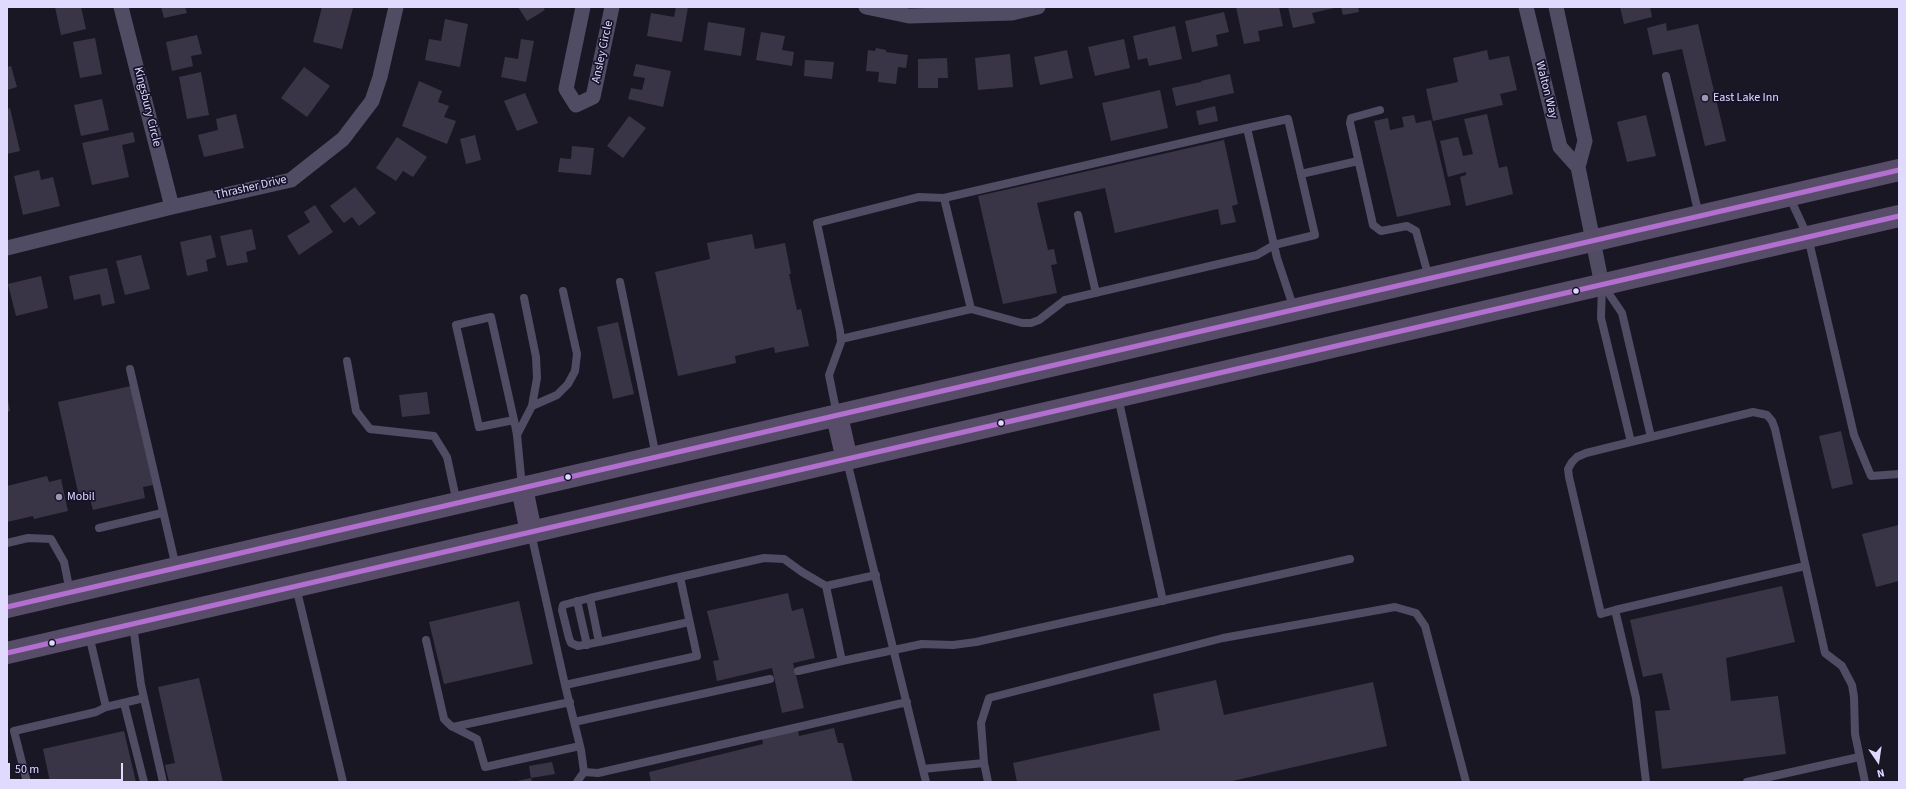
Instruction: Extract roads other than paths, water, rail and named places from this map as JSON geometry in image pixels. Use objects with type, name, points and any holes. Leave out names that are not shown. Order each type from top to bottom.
[{"type":"main road","points":[[7,607],[1899,170]]},
{"type":"main road","points":[[7,653],[1899,216]]},
{"type":"main road","points":[[837,416],[847,460]]},
{"type":"main road","points":[[522,488],[531,532]]},
{"type":"street","name":"Kingsbury Circle","points":[[121,7],[172,206]]},
{"type":"street","name":"Thrasher Drive","points":[[7,248],[172,206],[291,180],[343,139],[372,101],[380,77],[396,7]]},
{"type":"street","name":"Ansley Circle","points":[[583,7],[566,89],[576,105],[593,97],[612,7]]},
{"type":"street","points":[[866,7],[908,16],[1012,13],[1038,7]]},
{"type":"street","name":"Walton Way","points":[[1526,7],[1560,147],[1578,167]]},
{"type":"street","name":"Walton Way","points":[[1556,7],[1585,141],[1578,167],[1602,285]]},
{"type":"lane","points":[[1666,76],[1699,216]]},
{"type":"lane","points":[[1380,110],[1351,118],[1350,123],[1373,225],[1381,231],[1407,226],[1416,231],[1429,279]]},
{"type":"lane","points":[[837,416],[829,374],[838,351],[840,331],[817,223],[918,197],[944,198],[1288,119],[1315,235],[1274,245],[1257,255],[1065,300],[1039,320],[1031,322],[1022,323],[971,309],[840,339]]},
{"type":"lane","points":[[1247,128],[1274,245],[1294,310]]},
{"type":"lane","points":[[1301,174],[1358,161]]},
{"type":"lane","points":[[1788,195],[1808,237],[1854,435],[1871,476],[1899,474]]},
{"type":"lane","points":[[944,198],[971,309]]},
{"type":"lane","points":[[1078,215],[1096,293]]},
{"type":"lane","points":[[620,282],[656,457]]},
{"type":"lane","points":[[1602,285],[1622,313],[1651,437]]},
{"type":"lane","points":[[1602,285],[1601,318],[1630,442]]},
{"type":"lane","points":[[532,406],[557,395],[568,384],[574,371],[577,354],[563,292]]},
{"type":"lane","points":[[518,435],[532,406],[536,378],[536,357],[524,298]]},
{"type":"lane","points":[[514,420],[479,427],[456,325],[492,317],[518,435],[522,488]]},
{"type":"lane","points":[[347,361],[356,412],[370,429],[434,436],[447,457],[457,503]]},
{"type":"lane","points":[[130,370],[176,568]]},
{"type":"lane","points":[[1118,397],[1163,601]]},
{"type":"lane","points":[[1805,566],[1601,614],[1568,469],[1577,457],[1630,442],[1754,412],[1767,415],[1772,421],[1774,429],[1825,653],[1842,666],[1852,685],[1854,697],[1855,734],[1865,782]]},
{"type":"lane","points":[[847,460],[926,782]]},
{"type":"lane","points":[[99,528],[162,512]]},
{"type":"lane","points":[[531,532],[580,746],[584,772],[577,782]]},
{"type":"lane","points":[[7,543],[28,538],[51,539],[64,562],[70,593]]},
{"type":"lane","points":[[689,622],[578,646],[571,643],[562,610],[563,605],[577,601],[764,558],[784,559],[802,572],[826,586],[876,575]]},
{"type":"lane","points":[[798,671],[922,644],[953,645],[976,642],[1350,559]]},
{"type":"lane","points":[[565,685],[697,656],[680,578]]},
{"type":"lane","points":[[296,586],[343,782]]},
{"type":"lane","points":[[826,586],[842,662]]},
{"type":"lane","points":[[590,598],[599,642]]},
{"type":"lane","points":[[577,601],[588,645]]},
{"type":"lane","points":[[988,782],[984,763],[981,723],[989,698],[1223,638],[1395,607],[1416,613],[1425,626],[1466,782]]},
{"type":"lane","points":[[1615,610],[1636,698],[1646,782]]},
{"type":"lane","points":[[133,624],[144,698],[163,782]]},
{"type":"lane","points":[[89,634],[106,707]]},
{"type":"lane","points":[[426,640],[444,719],[453,727],[477,739],[485,767],[580,746]]},
{"type":"lane","points":[[574,722],[770,679]]},
{"type":"lane","points":[[27,782],[14,731],[96,712],[106,707],[144,698]]},
{"type":"lane","points":[[453,727],[570,702]]},
{"type":"lane","points":[[584,772],[598,773],[906,702]]},
{"type":"lane","points":[[124,703],[144,782]]},
{"type":"lane","points":[[1747,782],[1859,757]]},
{"type":"lane","points":[[923,769],[984,763]]},
{"type":"place","name":"East Lake Inn","points":[[1705,98]]},
{"type":"place","name":"Mobil","points":[[59,497]]}]
